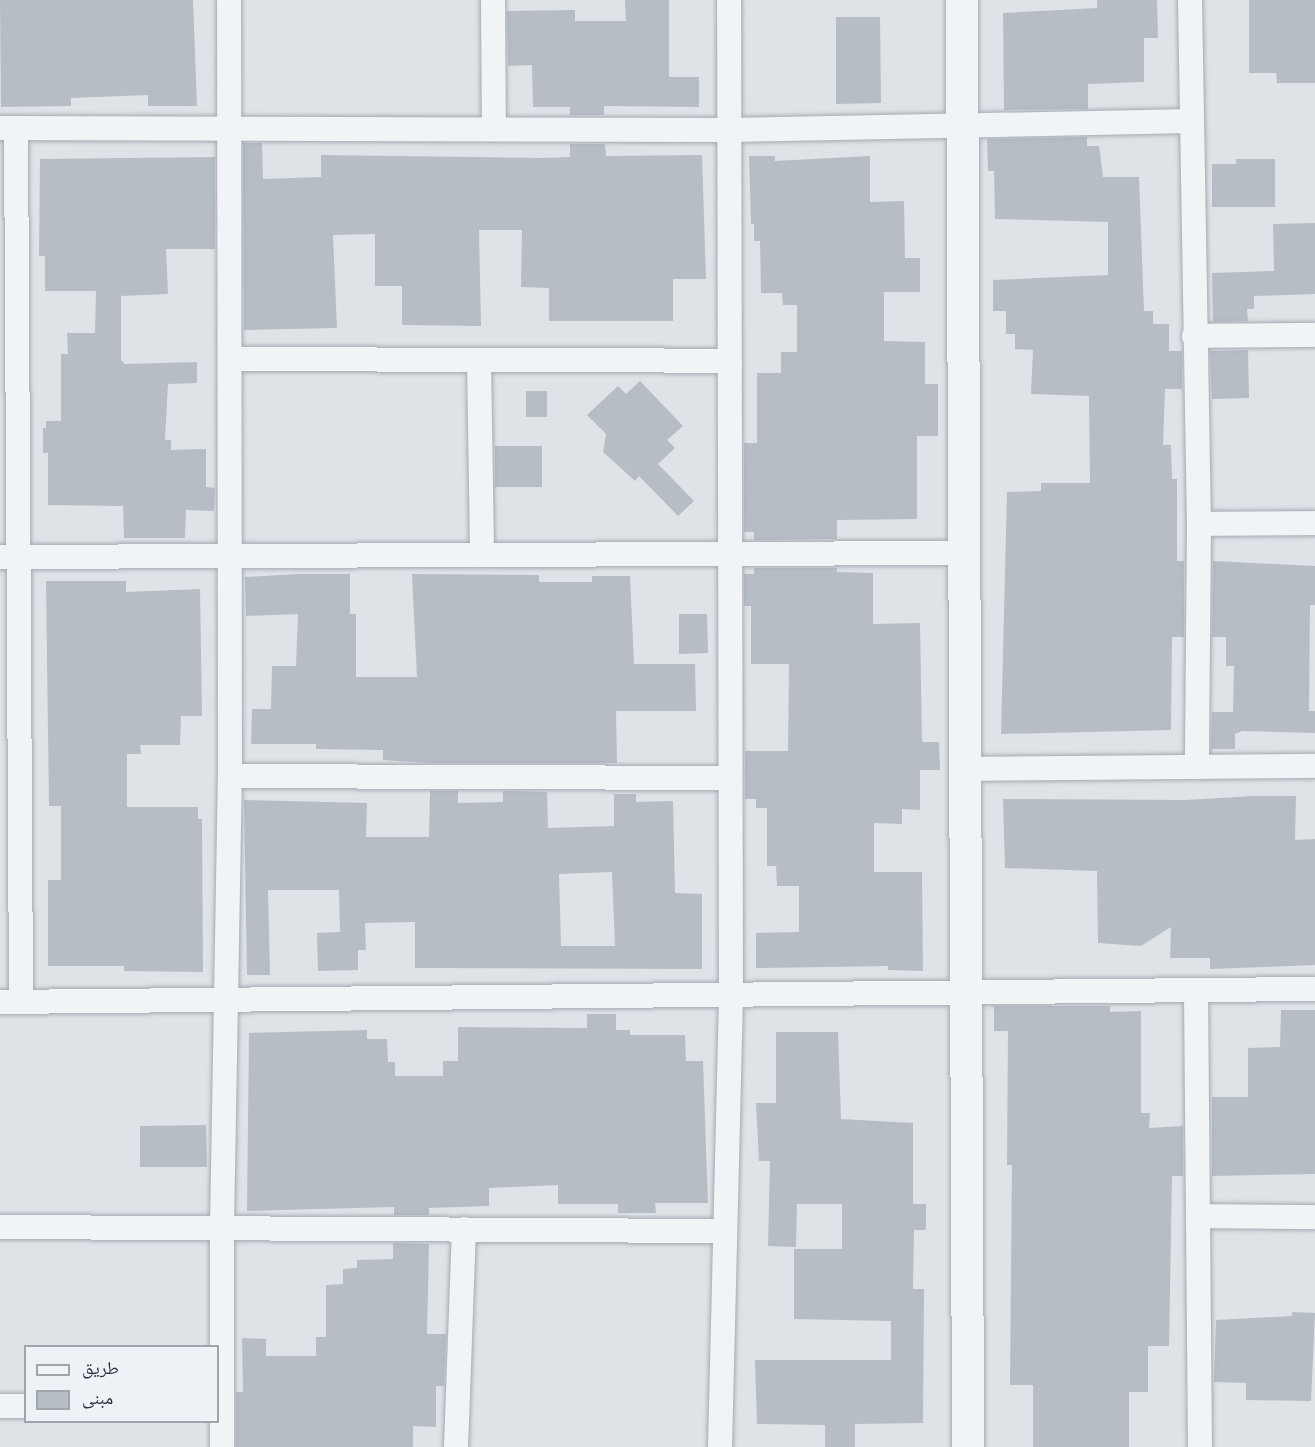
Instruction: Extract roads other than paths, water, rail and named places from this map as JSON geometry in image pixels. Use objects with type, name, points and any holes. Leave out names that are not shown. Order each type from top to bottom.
[{"type":"street","points":[[222,1447],[220,1409],[222,1228],[230,776],[232,359],[229,0]]},
{"type":"street","points":[[493,0],[494,128]]},
{"type":"street","points":[[720,1447],[731,997],[729,0]]},
{"type":"street","points":[[962,0],[968,1447]]},
{"type":"street","points":[[1190,0],[1199,524],[1197,767]]},
{"type":"street","points":[[1192,121],[729,130],[8,128],[11,1002],[966,995],[1315,989]]},
{"type":"street","points":[[1194,336],[1315,335]]},
{"type":"street","points":[[232,359],[729,361]]},
{"type":"street","points":[[479,360],[482,555]]},
{"type":"street","points":[[1199,524],[1315,523]]},
{"type":"street","points":[[9,557],[964,553]]},
{"type":"street","points":[[965,769],[1315,766]]},
{"type":"street","points":[[230,776],[730,778]]},
{"type":"street","points":[[1196,991],[1200,1447]]},
{"type":"street","points":[[1198,1216],[1315,1217]]},
{"type":"street","points":[[0,1227],[725,1231]]},
{"type":"street","points":[[456,1447],[464,1229]]},
{"type":"street","points":[[0,1406],[24,1407]]}]
